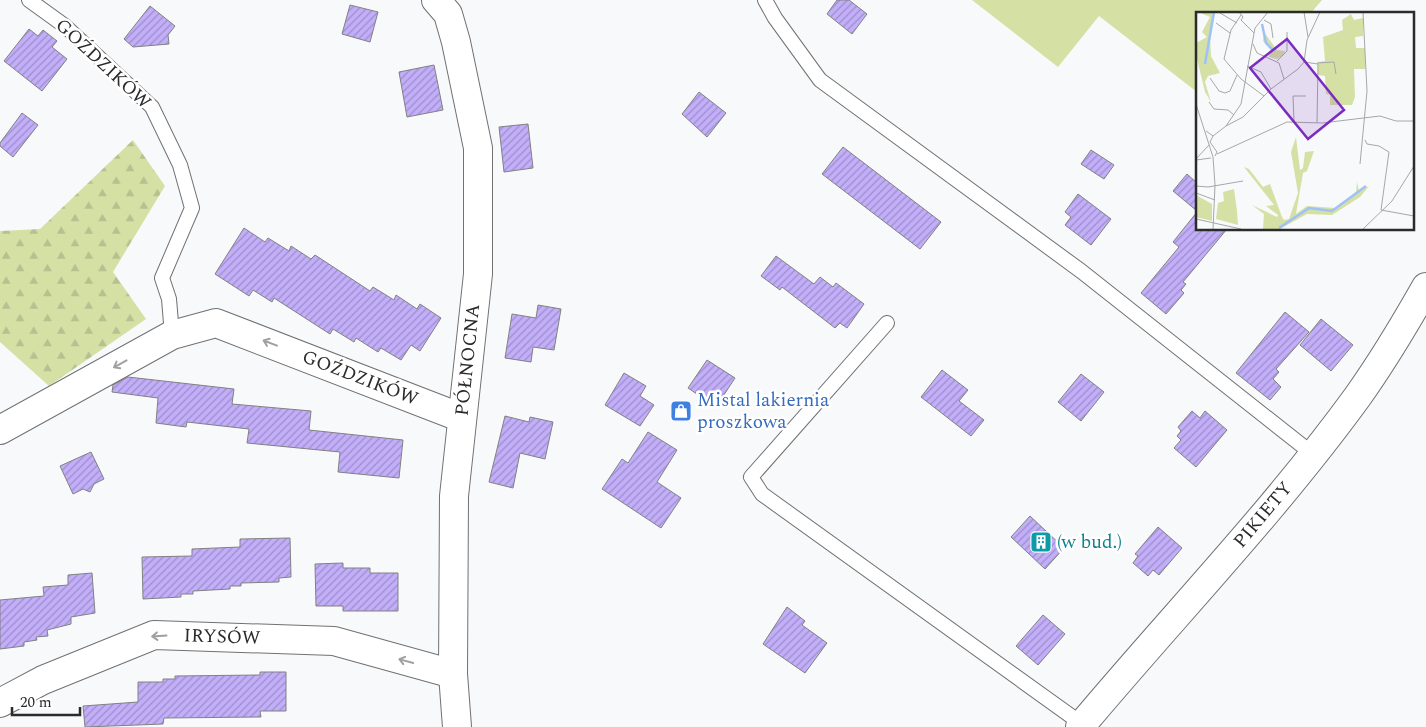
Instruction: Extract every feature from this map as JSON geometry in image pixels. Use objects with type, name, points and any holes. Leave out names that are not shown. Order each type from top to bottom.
[{"type":"street","name":"PÓŁNOCNA","points":[[447,5],[478,148],[478,274],[454,496],[453,674],[457,727]]},
{"type":"street","name":"PIKIETY","points":[[1081,726],[1314,455],[1394,342],[1426,287]]},
{"type":"street","name":"GOŹDZIKÓW","points":[[0,430],[172,336],[216,322],[462,418]]},
{"type":"street","name":"IRYSÓW","points":[[0,703],[43,680],[154,635],[334,641],[453,674]]},
{"type":"lane","name":"GOŹDZIKÓW","points":[[29,0],[66,26],[152,107],[180,165],[192,208],[162,278],[169,299],[172,336]]},
{"type":"lane","points":[[765,0],[775,18],[820,80],[1088,276],[1314,455]]},
{"type":"lane","points":[[887,323],[750,477],[762,494],[1081,726]]},
{"type":"green space","points":[[972,0],[1322,0],[1312,12],[1196,12],[1196,91],[1099,16],[1058,67]]},
{"type":"green space","points":[[133,140],[165,186],[113,272],[146,319],[49,386],[0,342],[0,231],[40,229]]},
{"type":"building","points":[[837,0],[849,0],[867,14],[852,34],[827,14]]},
{"type":"building","points":[[350,5],[378,12],[370,42],[342,34]]},
{"type":"building","points":[[150,6],[175,26],[168,35],[169,44],[133,47],[124,39]]},
{"type":"building","points":[[29,29],[38,36],[43,30],[57,41],[52,47],[67,59],[42,91],[4,61]]},
{"type":"building","points":[[434,65],[443,110],[407,117],[399,72]]},
{"type":"building","points":[[699,92],[726,113],[707,137],[682,114]]},
{"type":"building","points":[[22,113],[38,125],[13,157],[0,146],[0,143]]},
{"type":"building","points":[[528,124],[533,168],[504,172],[499,127]]},
{"type":"building","points":[[843,147],[941,222],[920,249],[822,174]]},
{"type":"building","points":[[1091,150],[1114,165],[1104,179],[1081,164]]},
{"type":"building","points":[[1187,174],[1196,182],[1196,210],[1173,191]]},
{"type":"building","points":[[1078,194],[1111,219],[1091,245],[1065,225],[1071,217],[1065,212]]},
{"type":"building","points":[[1196,213],[1196,230],[1226,230],[1183,282],[1186,284],[1181,290],[1184,293],[1166,314],[1141,293],[1179,247],[1173,242]]},
{"type":"building","points":[[244,228],[265,242],[268,238],[289,251],[291,246],[311,259],[315,255],[370,291],[373,287],[394,300],[396,295],[417,309],[420,304],[441,318],[420,351],[411,345],[401,360],[381,348],[378,352],[356,338],[354,342],[333,329],[330,334],[274,298],[272,302],[253,290],[249,296],[215,274]]},
{"type":"building","points":[[776,256],[814,284],[820,277],[833,287],[836,283],[864,304],[847,328],[840,323],[835,328],[782,287],[780,290],[761,276]]},
{"type":"building","points":[[538,305],[561,309],[554,350],[533,347],[531,362],[505,358],[512,314],[536,318]]},
{"type":"building","points":[[1285,312],[1309,332],[1276,369],[1279,372],[1273,379],[1281,387],[1270,400],[1236,373]]},
{"type":"building","points":[[1321,319],[1353,345],[1331,371],[1300,345]]},
{"type":"building","points":[[707,360],[735,378],[716,407],[688,388]]},
{"type":"building","points":[[942,370],[968,390],[959,401],[984,420],[971,436],[921,397]]},
{"type":"building","points":[[624,373],[646,386],[640,396],[654,405],[640,426],[605,405]]},
{"type":"building","points":[[1081,374],[1104,392],[1081,421],[1058,402]]},
{"type":"building","points":[[128,377],[234,389],[232,404],[311,411],[309,430],[403,440],[399,478],[338,472],[340,452],[247,443],[249,429],[187,422],[186,427],[156,423],[158,398],[112,392],[113,385]]},
{"type":"building","points":[[1192,411],[1200,418],[1205,411],[1227,430],[1196,467],[1174,448],[1181,440],[1177,436],[1181,431],[1178,427]]},
{"type":"building","points":[[505,416],[529,422],[530,417],[553,422],[545,459],[520,453],[513,488],[489,482]]},
{"type":"building","points":[[648,432],[677,450],[657,482],[681,498],[661,528],[602,489],[622,459],[628,463]]},
{"type":"building","points":[[91,452],[104,479],[94,484],[90,492],[83,489],[73,494],[60,466]]},
{"type":"building","name":"(w bud.)","points":[[1030,516],[1064,548],[1045,569],[1011,537]]},
{"type":"building","points":[[1158,527],[1182,548],[1159,575],[1153,570],[1148,576],[1133,563],[1138,556],[1135,554]]},
{"type":"building","points":[[290,538],[291,577],[279,578],[279,582],[241,583],[241,586],[230,586],[230,589],[193,591],[193,594],[181,594],[181,597],[143,599],[142,557],[192,556],[192,549],[240,547],[240,539]]},
{"type":"building","points":[[343,563],[343,568],[370,568],[370,573],[398,573],[398,611],[343,611],[343,606],[316,606],[315,564]]},
{"type":"building","points":[[92,573],[95,613],[71,617],[71,624],[47,630],[48,636],[36,637],[37,640],[24,642],[24,646],[0,649],[0,600],[44,596],[43,587],[68,585],[68,575]]},
{"type":"building","points":[[787,607],[805,621],[802,625],[827,643],[805,673],[763,644]]},
{"type":"building","points":[[1043,615],[1065,634],[1038,665],[1016,646]]},
{"type":"building","points":[[260,672],[286,672],[286,711],[260,711],[261,717],[164,718],[163,724],[85,727],[83,706],[138,702],[138,682],[163,682],[163,679],[175,679],[175,676],[260,675]]},
{"type":"place","name":"Mistal lakiernia proszkowa","points":[[681,411]]},
{"type":"place","name":"(w bud.)","points":[[1041,542]]}]
